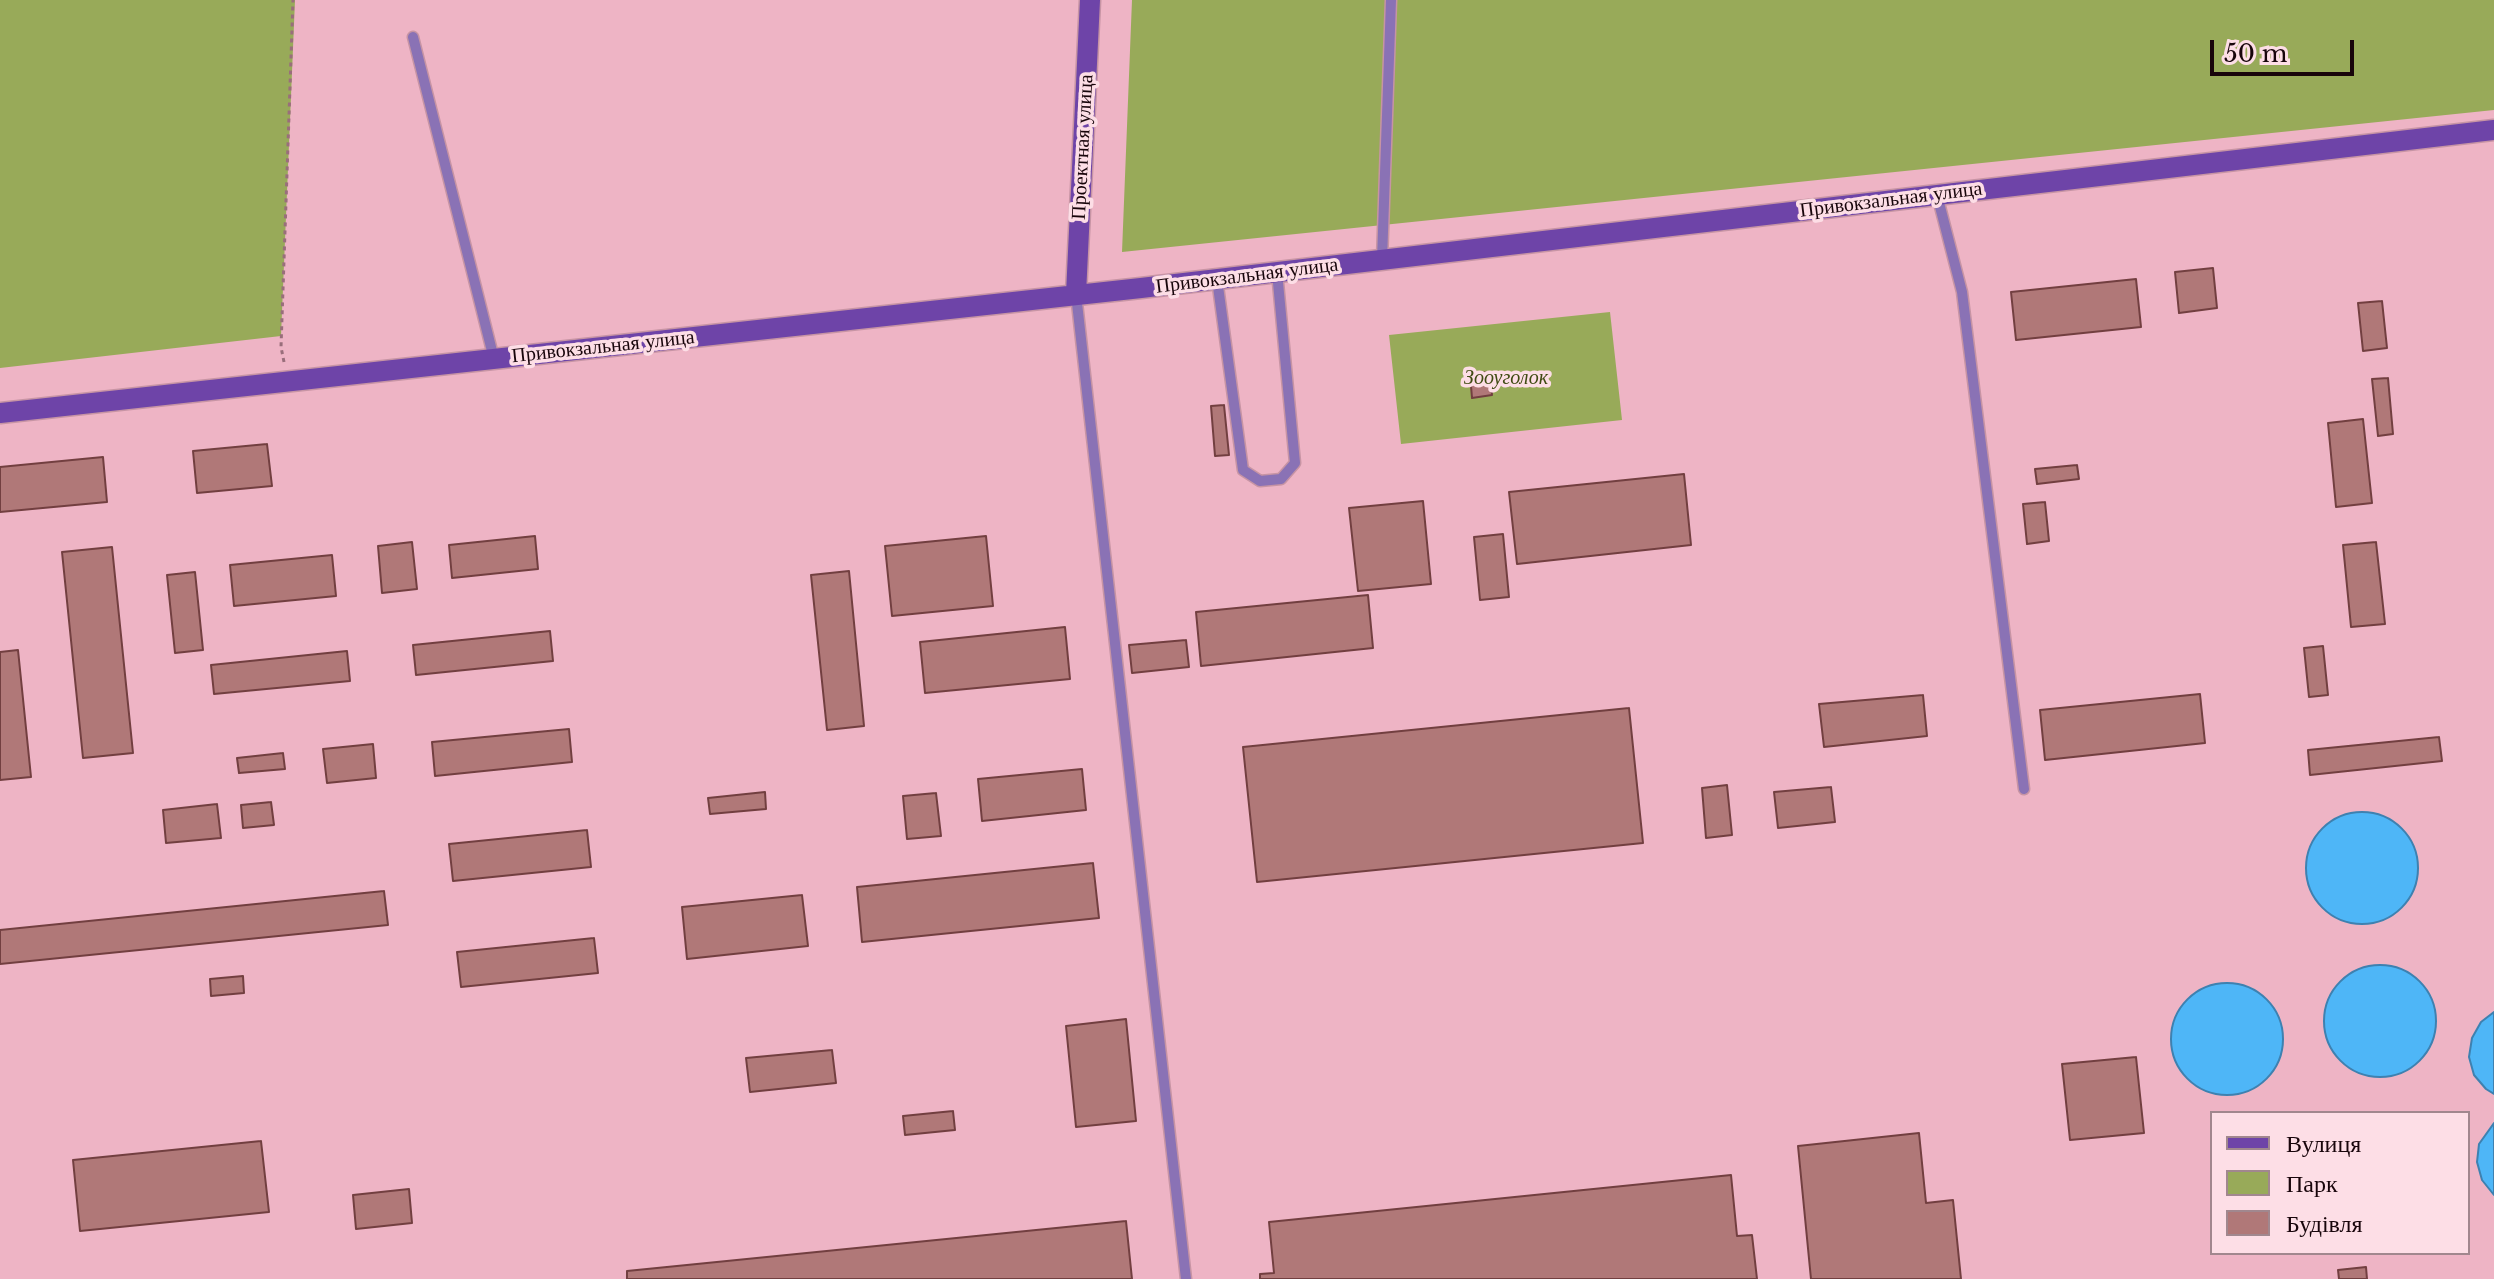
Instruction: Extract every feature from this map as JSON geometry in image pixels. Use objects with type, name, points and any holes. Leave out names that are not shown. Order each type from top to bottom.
[{"type":"main road","name":"Проектная улица","points":[[1076,294],[1090,0]]},
{"type":"main road","name":"Привокзальная улица","points":[[0,413],[1217,279],[2494,130]]},
{"type":"lane","points":[[1382,260],[1391,0]]},
{"type":"lane","points":[[413,37],[494,359]]},
{"type":"lane","points":[[1937,195],[1962,292],[2024,789]]},
{"type":"lane","points":[[1217,279],[1243,470],[1260,481],[1281,479],[1295,463],[1277,272]]},
{"type":"lane","points":[[1076,294],[1186,1279]]},
{"type":"path","points":[[289,381],[281,347],[293,0]]},
{"type":"green space","points":[[0,0],[295,0],[281,336],[0,368]]},
{"type":"green space","points":[[1132,0],[2494,0],[2494,110],[1122,252]]},
{"type":"green space","name":"Зооуголок","points":[[1610,312],[1622,420],[1401,444],[1389,335]]},
{"type":"water","points":[[2362,812],[2384,816],[2402,828],[2414,846],[2418,868],[2414,890],[2402,908],[2384,920],[2362,924],[2340,920],[2322,908],[2310,890],[2306,868],[2310,846],[2322,828],[2340,816]]},
{"type":"water","points":[[2380,965],[2401,969],[2420,981],[2432,1000],[2436,1021],[2432,1042],[2420,1061],[2401,1073],[2380,1077],[2359,1073],[2340,1061],[2328,1042],[2324,1021],[2328,1000],[2340,981],[2359,969]]},
{"type":"water","points":[[2227,983],[2248,987],[2267,999],[2279,1018],[2283,1039],[2279,1060],[2267,1079],[2248,1091],[2227,1095],[2206,1091],[2187,1079],[2175,1060],[2171,1039],[2175,1018],[2187,999],[2206,987]]},
{"type":"water","points":[[2494,1012],[2494,1094],[2474,1075],[2469,1057],[2472,1038],[2481,1022]]},
{"type":"water","points":[[2494,1123],[2494,1195],[2482,1180],[2477,1162],[2479,1144]]},
{"type":"building","points":[[2213,268],[2217,308],[2179,313],[2175,272]]},
{"type":"building","points":[[2136,279],[2141,327],[2016,340],[2011,292]]},
{"type":"building","points":[[2382,301],[2387,348],[2363,351],[2358,303]]},
{"type":"building","points":[[1490,372],[1492,395],[1472,398],[1470,374]]},
{"type":"building","points":[[2388,378],[2393,434],[2378,436],[2372,379]]},
{"type":"building","points":[[1224,405],[1229,455],[1215,456],[1211,406]]},
{"type":"building","points":[[2363,419],[2372,503],[2336,507],[2328,423]]},
{"type":"building","points":[[267,444],[272,486],[197,493],[193,451]]},
{"type":"building","points":[[103,457],[107,502],[0,512],[0,467]]},
{"type":"building","points":[[2077,465],[2079,479],[2037,484],[2035,469]]},
{"type":"building","points":[[1684,474],[1691,545],[1517,564],[1509,492]]},
{"type":"building","points":[[1423,501],[1431,584],[1358,591],[1349,508]]},
{"type":"building","points":[[2045,502],[2049,541],[2027,544],[2023,504]]},
{"type":"building","points":[[1503,534],[1509,597],[1480,600],[1474,537]]},
{"type":"building","points":[[535,536],[538,569],[452,578],[449,545]]},
{"type":"building","points":[[986,536],[993,606],[892,616],[885,546]]},
{"type":"building","points":[[412,542],[417,589],[382,593],[378,546]]},
{"type":"building","points":[[2376,542],[2385,624],[2351,627],[2343,545]]},
{"type":"building","points":[[112,547],[133,753],[83,758],[62,552]]},
{"type":"building","points":[[332,555],[336,596],[234,606],[230,565]]},
{"type":"building","points":[[849,571],[864,726],[827,730],[811,575]]},
{"type":"building","points":[[195,572],[203,650],[175,653],[167,575]]},
{"type":"building","points":[[1368,595],[1373,648],[1201,666],[1196,612]]},
{"type":"building","points":[[1065,627],[1070,679],[925,693],[920,642]]},
{"type":"building","points":[[550,631],[553,661],[416,675],[413,645]]},
{"type":"building","points":[[1186,640],[1189,667],[1132,673],[1129,645]]},
{"type":"building","points":[[2323,646],[2328,695],[2309,697],[2304,648]]},
{"type":"building","points":[[18,650],[31,777],[0,780],[0,652]]},
{"type":"building","points":[[347,651],[350,681],[214,694],[211,665]]},
{"type":"building","points":[[2200,694],[2205,743],[2045,760],[2040,710]]},
{"type":"building","points":[[1923,695],[1927,736],[1824,747],[1819,704]]},
{"type":"building","points":[[1629,708],[1643,843],[1257,882],[1243,747]]},
{"type":"building","points":[[569,729],[572,762],[435,776],[432,742]]},
{"type":"building","points":[[2439,737],[2442,761],[2310,775],[2308,750]]},
{"type":"building","points":[[373,744],[376,778],[327,783],[323,749]]},
{"type":"building","points":[[283,753],[285,769],[239,773],[237,758]]},
{"type":"building","points":[[1082,769],[1086,810],[982,821],[978,779]]},
{"type":"building","points":[[1727,785],[1732,835],[1706,838],[1702,788]]},
{"type":"building","points":[[1831,787],[1835,822],[1778,828],[1774,792]]},
{"type":"building","points":[[765,792],[766,809],[710,814],[708,798]]},
{"type":"building","points":[[936,793],[941,836],[907,839],[903,796]]},
{"type":"building","points":[[271,802],[274,825],[243,828],[241,805]]},
{"type":"building","points":[[217,804],[221,838],[166,843],[163,810]]},
{"type":"building","points":[[587,830],[591,867],[453,881],[449,844]]},
{"type":"building","points":[[1093,863],[1099,918],[862,942],[857,887]]},
{"type":"building","points":[[384,891],[388,925],[0,964],[0,930]]},
{"type":"building","points":[[802,895],[808,946],[687,959],[682,907]]},
{"type":"building","points":[[594,938],[598,973],[461,987],[457,952]]},
{"type":"building","points":[[243,976],[244,993],[211,996],[210,979]]},
{"type":"building","points":[[1126,1019],[1136,1121],[1076,1127],[1066,1026]]},
{"type":"building","points":[[832,1050],[836,1083],[750,1092],[746,1058]]},
{"type":"building","points":[[2136,1057],[2144,1133],[2070,1140],[2062,1064]]},
{"type":"building","points":[[953,1111],[955,1130],[905,1135],[903,1116]]},
{"type":"building","points":[[1919,1133],[1926,1203],[1953,1200],[1961,1279],[1811,1279],[1798,1146]]},
{"type":"building","points":[[261,1141],[269,1212],[80,1231],[73,1160]]},
{"type":"building","points":[[1731,1175],[1737,1236],[1752,1235],[1757,1279],[1260,1279],[1260,1274],[1274,1273],[1269,1222]]},
{"type":"building","points":[[409,1189],[412,1223],[356,1229],[353,1195]]},
{"type":"building","points":[[1126,1221],[1132,1279],[627,1279],[627,1271]]},
{"type":"building","points":[[2366,1267],[2367,1279],[2339,1279],[2338,1270]]}]
